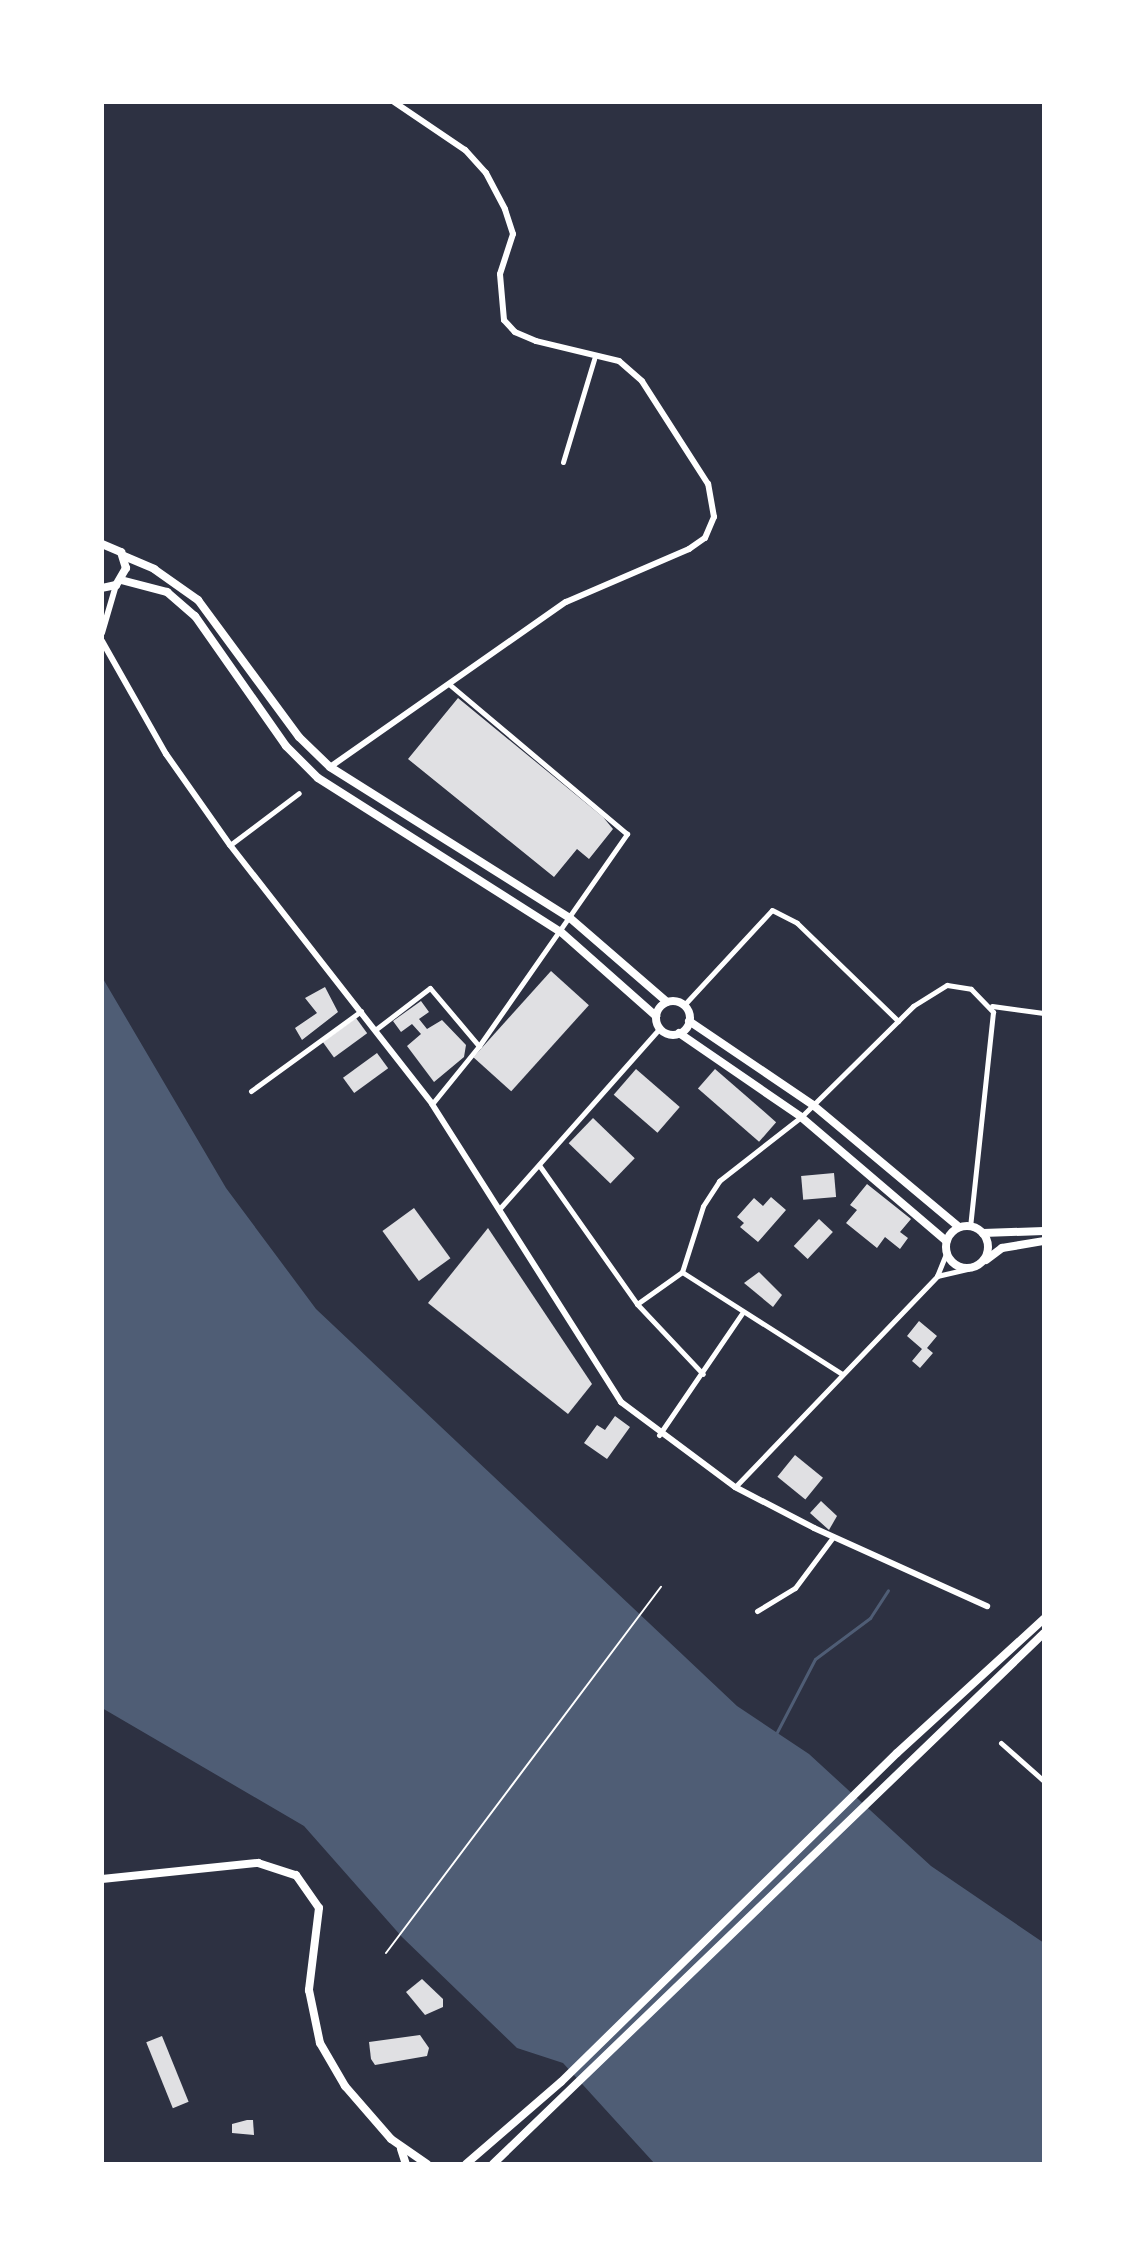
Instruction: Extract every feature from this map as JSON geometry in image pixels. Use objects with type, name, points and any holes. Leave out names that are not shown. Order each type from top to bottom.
[{"type":"main road","points":[[102,544],[154,569],[198,600],[299,737],[330,767],[570,918],[667,1002],[684,1005],[689,1021],[813,1105],[959,1227]]},
{"type":"main road","points":[[119,582],[124,556]]},
{"type":"main road","points":[[102,588],[119,582],[167,592],[195,616],[286,746],[318,778],[561,932],[656,1016],[660,1028],[679,1033],[801,1117],[946,1241]]},
{"type":"main road","points":[[656,1016],[667,1002]]},
{"type":"main road","points":[[679,1033],[689,1021]]},
{"type":"main road","points":[[1044,1231],[983,1233],[970,1226],[959,1227],[946,1241],[946,1254],[954,1265],[968,1269],[1002,1248],[1044,1241]]},
{"type":"main road","points":[[982,1262],[989,1248],[983,1233]]},
{"type":"main road","points":[[466,2164],[561,2082],[897,1753],[1044,1619]]},
{"type":"main road","points":[[493,2164],[906,1761],[1044,1633]]},
{"type":"main road","points":[[102,1879],[250,1863],[267,1863],[296,1875],[319,1908],[309,1990],[317,2036],[345,2086],[401,2149],[427,2164]]},
{"type":"main road","points":[[401,2149],[406,2164]]},
{"type":"street","points":[[330,767],[566,602],[672,558],[705,538],[714,503],[708,484],[642,381],[619,361],[594,359],[579,349],[525,336],[504,320],[500,274],[513,234],[505,209],[486,173],[465,150],[394,102]]},
{"type":"street","points":[[563,462],[594,359]]},
{"type":"street","points":[[102,633],[110,621],[119,582]]},
{"type":"street","points":[[102,641],[166,754],[230,845],[432,1104],[501,1207],[621,1402],[659,1435],[735,1487],[833,1537],[987,1606]]},
{"type":"street","points":[[432,1104],[479,1046],[626,841],[624,828],[449,684]]},
{"type":"street","points":[[230,845],[299,793]]},
{"type":"street","points":[[684,1005],[772,910],[797,923],[898,1021]]},
{"type":"street","points":[[637,1304],[682,1272],[703,1206],[719,1181],[801,1117],[898,1021],[934,990],[959,985],[992,1006],[1044,1013]]},
{"type":"street","points":[[375,1030],[430,988],[479,1046]]},
{"type":"street","points":[[970,1226],[992,1006]]},
{"type":"street","points":[[251,1091],[361,1011]]},
{"type":"street","points":[[501,1207],[660,1028]]},
{"type":"street","points":[[539,1165],[637,1304],[703,1374]]},
{"type":"street","points":[[735,1487],[937,1276],[946,1254]]},
{"type":"street","points":[[937,1276],[968,1269]]},
{"type":"street","points":[[682,1272],[842,1374]]},
{"type":"street","points":[[659,1435],[743,1312]]},
{"type":"street","points":[[757,1611],[795,1588],[833,1537]]},
{"type":"street","points":[[1001,1743],[1044,1781]]},
{"type":"path","points":[[386,1953],[661,1587]]},
{"type":"water","points":[[102,977],[226,1188],[316,1309],[737,1706],[809,1754],[931,1866],[1044,1943],[1044,2164],[655,2164],[563,2063],[517,2048],[402,1937],[304,1826],[102,1708]]},
{"type":"building","points":[[458,698],[603,817],[613,829],[589,859],[577,849],[554,877],[408,759]]},
{"type":"building","points":[[551,971],[589,1005],[511,1091],[473,1057]]},
{"type":"building","points":[[325,987],[338,1012],[302,1040],[295,1028],[317,1013],[305,998]]},
{"type":"building","points":[[421,1001],[429,1012],[419,1019],[427,1029],[442,1020],[466,1045],[464,1057],[434,1082],[407,1046],[421,1034],[412,1024],[401,1032],[393,1021]]},
{"type":"building","points":[[356,1018],[367,1033],[334,1057],[323,1042]]},
{"type":"building","points":[[377,1053],[388,1068],[354,1093],[343,1078]]},
{"type":"building","points":[[636,1069],[680,1107],[657,1133],[614,1095]]},
{"type":"building","points":[[715,1069],[776,1122],[759,1142],[698,1089]]},
{"type":"building","points":[[593,1118],[635,1158],[610,1183],[569,1143]]},
{"type":"building","points":[[834,1173],[836,1197],[803,1200],[801,1176]]},
{"type":"building","points":[[867,1184],[911,1219],[900,1232],[908,1238],[900,1249],[885,1237],[877,1248],[846,1223],[857,1210],[850,1205]]},
{"type":"building","points":[[771,1197],[786,1210],[758,1242],[740,1227],[744,1223],[737,1217],[754,1198],[763,1206]]},
{"type":"building","points":[[414,1208],[450,1258],[419,1281],[382,1231]]},
{"type":"building","points":[[819,1219],[833,1232],[808,1259],[794,1246]]},
{"type":"building","points":[[488,1228],[592,1384],[568,1414],[428,1303]]},
{"type":"building","points":[[759,1272],[782,1295],[773,1307],[744,1283]]},
{"type":"building","points":[[919,1321],[937,1336],[927,1348],[933,1353],[920,1368],[912,1361],[922,1349],[907,1336]]},
{"type":"building","points":[[615,1416],[630,1427],[607,1459],[584,1443],[597,1425],[605,1430]]},
{"type":"building","points":[[795,1455],[823,1478],[805,1499],[777,1477]]},
{"type":"building","points":[[821,1501],[837,1516],[829,1530],[810,1513]]},
{"type":"building","points":[[422,1979],[443,1999],[443,2007],[425,2015],[406,1992]]},
{"type":"building","points":[[420,2035],[429,2048],[427,2056],[375,2065],[371,2059],[369,2042]]},
{"type":"building","points":[[162,2036],[189,2102],[173,2108],[146,2042]]},
{"type":"building","points":[[253,2120],[254,2135],[232,2133],[232,2124]]},
{"type":"waterway","points":[[777,1732],[815,1659],[870,1618],[888,1590]]}]
